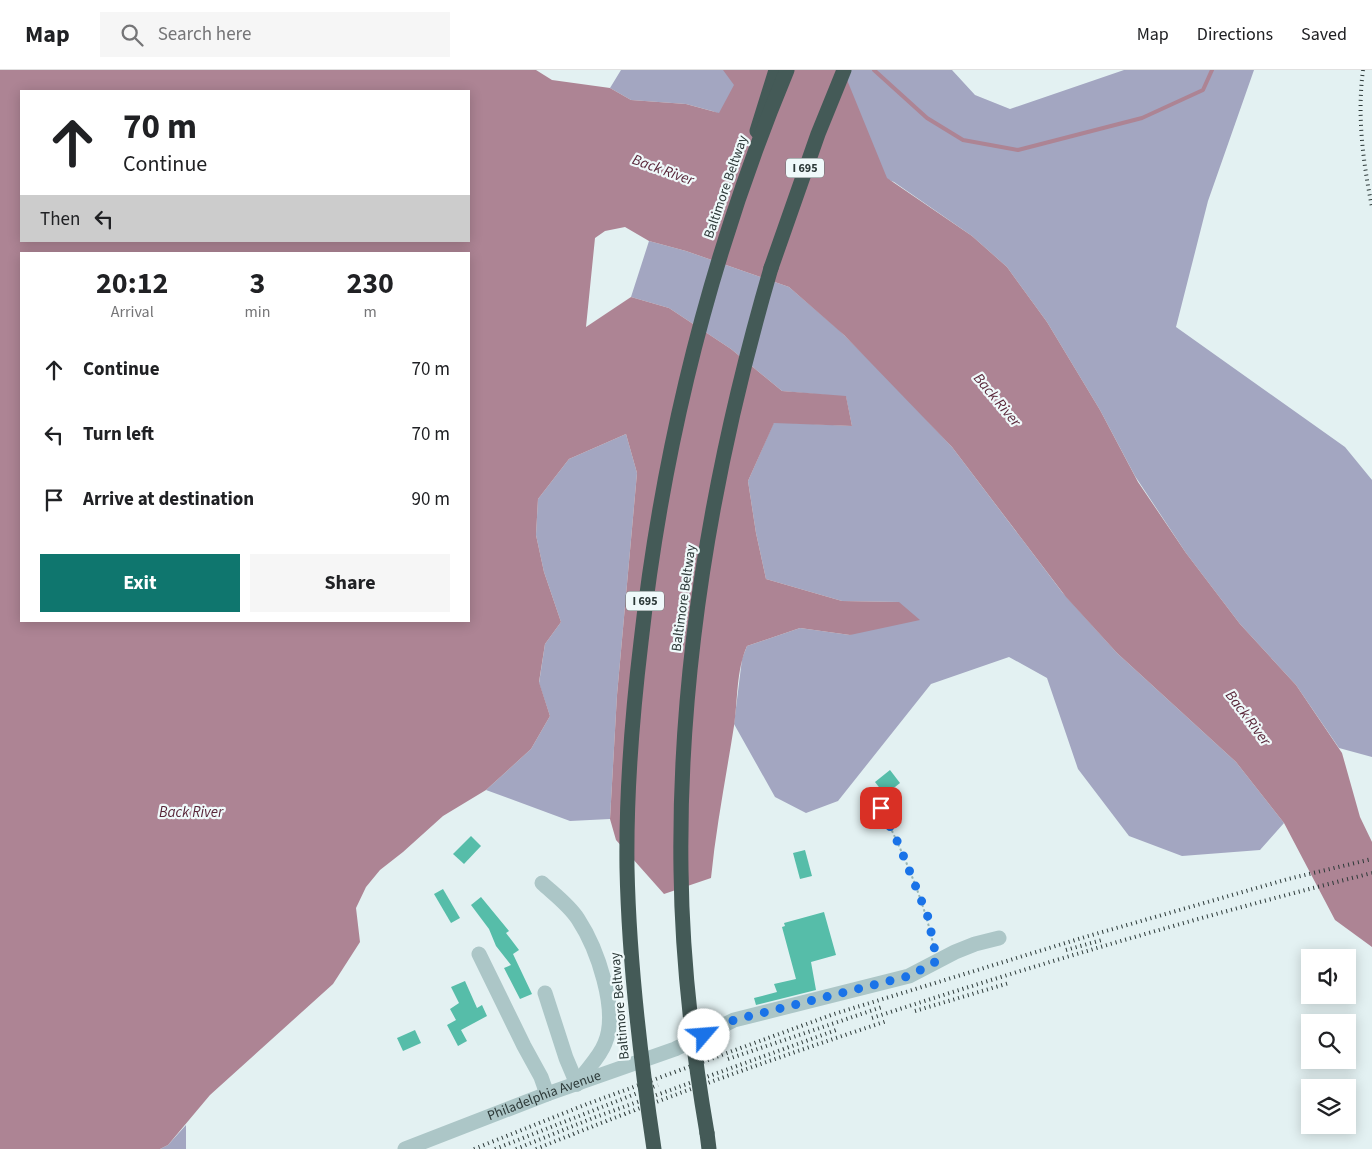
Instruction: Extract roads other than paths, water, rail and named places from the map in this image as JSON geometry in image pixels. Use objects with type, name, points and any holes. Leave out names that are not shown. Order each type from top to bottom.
[{"type":"highway","points":[[743,184],[762,112],[776,70]]},
{"type":"highway","name":"Baltimore Beltway","points":[[654,1149],[635,1011],[627,868],[629,783],[635,690],[656,521],[702,313],[743,184],[787,70]]},
{"type":"highway","name":"Baltimore Beltway","points":[[709,1149],[688,1010],[680,870],[682,785],[697,611],[723,455],[754,328],[792,206],[844,70]]},
{"type":"street","points":[[542,883],[578,918],[600,966],[608,996],[609,1022],[606,1042],[599,1056],[577,1084]]},
{"type":"street","name":"Philadelphia Avenue","points":[[405,1149],[547,1094],[675,1049],[734,1020],[909,976],[975,944],[999,938]]},
{"type":"street","points":[[479,954],[541,1077],[547,1094]]},
{"type":"street","points":[[545,993],[566,1058],[577,1084]]},
{"type":"water","name":"Back River","points":[[0,70],[536,70],[552,80],[610,88],[631,100],[686,104],[719,113],[734,85],[723,70],[843,70],[887,178],[972,236],[1007,267],[1047,322],[1100,410],[1138,482],[1186,553],[1240,624],[1296,685],[1342,753],[1360,817],[1372,842],[1372,947],[1335,920],[1284,823],[1236,762],[1117,653],[1066,597],[952,447],[844,335],[789,287],[686,251],[649,241],[625,227],[605,231],[595,238],[586,327],[631,297],[669,308],[731,349],[782,391],[846,396],[852,426],[774,423],[748,481],[756,533],[766,579],[842,601],[899,602],[920,620],[850,635],[800,628],[747,646],[739,675],[734,726],[718,821],[711,878],[664,894],[616,840],[610,819],[617,695],[637,473],[626,434],[569,459],[538,499],[536,535],[544,572],[561,622],[545,644],[539,682],[550,716],[531,749],[486,790],[443,816],[380,870],[366,887],[356,908],[360,942],[333,984],[210,1095],[168,1145],[160,1149],[0,1149]]},
{"type":"waterway","points":[[874,70],[927,118],[963,140],[1018,150],[1142,118],[1203,90],[1212,70]]},
{"type":"railway","points":[[1363,70],[1361,87],[1362,139],[1372,207]]},
{"type":"railway","points":[[474,1149],[587,1104],[834,1014],[1085,937],[1288,879],[1372,859]]},
{"type":"railway","points":[[872,1018],[996,978],[1121,941],[1372,873]]},
{"type":"railway","points":[[1066,950],[1102,940]]},
{"type":"railway","points":[[915,1011],[1009,983]]},
{"type":"railway","points":[[728,1059],[882,1007]]},
{"type":"railway","points":[[536,1149],[710,1082],[887,1021]]},
{"type":"railway","points":[[516,1149],[593,1118],[839,1029]]},
{"type":"railway","points":[[495,1149],[658,1085]]}]
